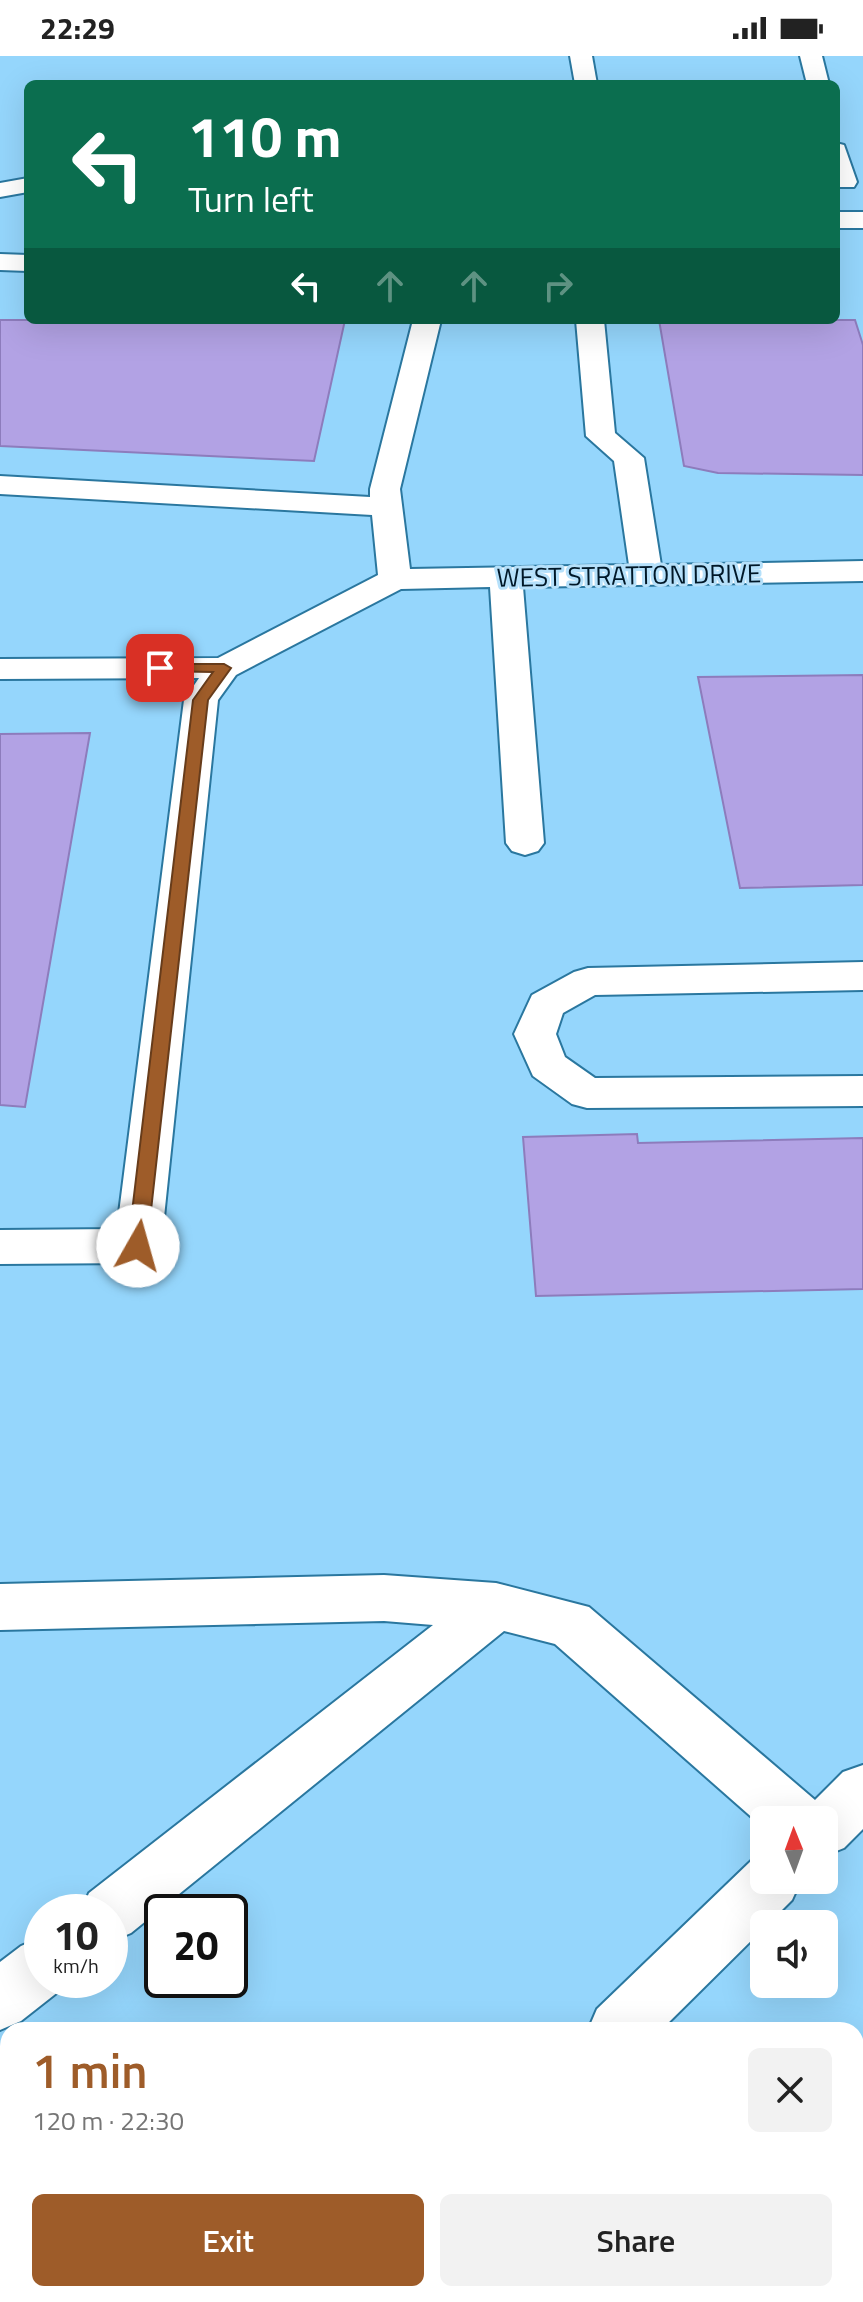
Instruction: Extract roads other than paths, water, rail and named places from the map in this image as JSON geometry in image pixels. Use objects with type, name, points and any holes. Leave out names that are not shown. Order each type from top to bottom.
[{"type":"street","points":[[581,56],[585,80]]},
{"type":"street","points":[[811,56],[817,80]]},
{"type":"street","points":[[840,161],[848,182]]},
{"type":"street","points":[[0,190],[24,186]]},
{"type":"street","points":[[840,220],[863,220]]},
{"type":"street","points":[[0,262],[24,263]]},
{"type":"street","points":[[0,1247],[138,1246],[201,700],[224,668],[395,579],[385,489],[426,324]]},
{"type":"street","points":[[590,324],[601,436],[629,458],[646,575]]},
{"type":"street","points":[[0,485],[387,507]]},
{"type":"street","name":"WEST STRATTON DRIVE","points":[[395,579],[863,571]]},
{"type":"street","points":[[506,577],[525,843]]},
{"type":"street","points":[[0,669],[224,668]]},
{"type":"street","points":[[863,976],[588,982],[546,1005],[535,1034],[548,1066],[587,1093],[863,1091]]},
{"type":"street","points":[[0,1607],[384,1598],[496,1606],[570,1624],[780,1806]]},
{"type":"street","points":[[128,1899],[496,1606]]},
{"type":"street","points":[[838,1815],[863,1791]]},
{"type":"street","points":[[626,2022],[758,1894]]},
{"type":"street","points":[[0,2000],[24,1981]]}]
